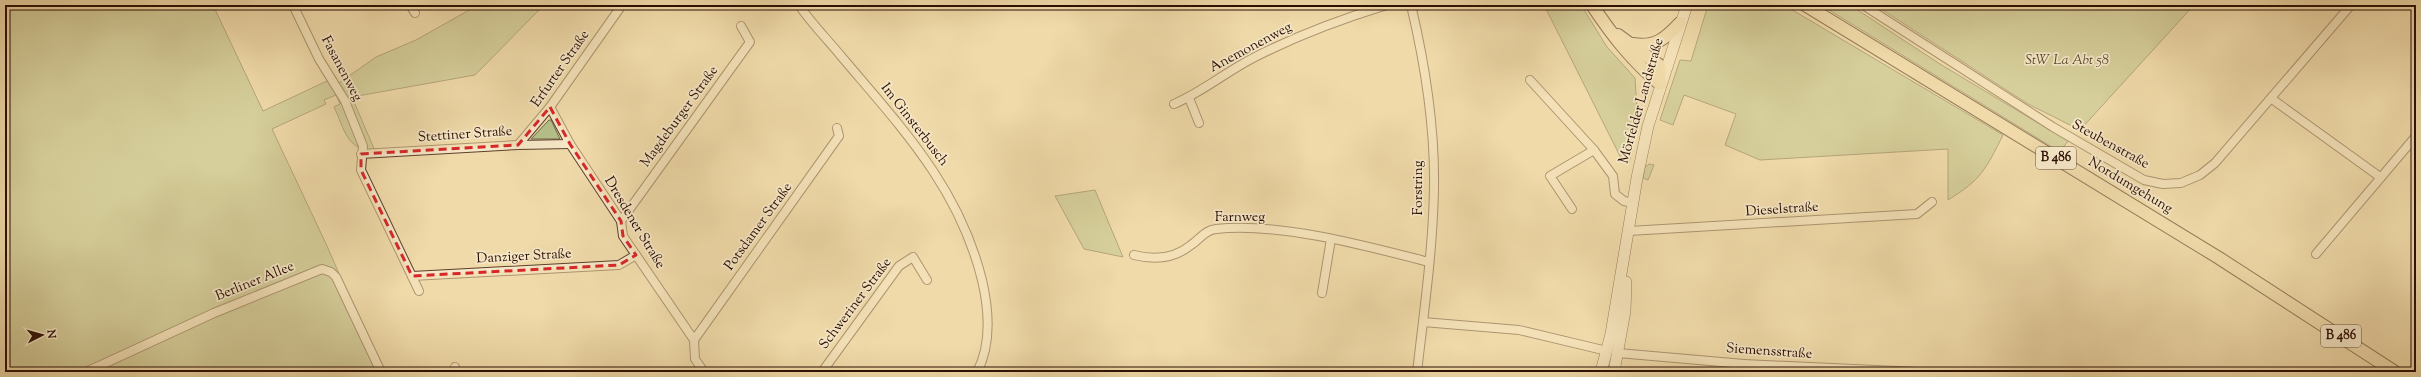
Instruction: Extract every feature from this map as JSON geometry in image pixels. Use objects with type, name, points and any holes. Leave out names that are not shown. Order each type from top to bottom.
[{"type":"main road","points":[[1592,5],[1625,52],[1640,68],[1660,84]]},
{"type":"main road","name":"Mörfelder Landstraße","points":[[1614,372],[1613,344],[1611,334],[1642,153],[1660,84],[1687,5]]},
{"type":"main road","name":"Nordumgehung","points":[[1804,5],[2220,258],[2395,372]]},
{"type":"main road","points":[[1601,18],[1630,44],[1659,65],[1660,84]]},
{"type":"main road","points":[[1630,44],[1644,46],[1656,44],[1668,37],[1680,23]]},
{"type":"main road","name":"Mörfelder Landstraße","points":[[1601,372],[1613,352],[1625,311],[1629,231]]},
{"type":"street","name":"Fasanenweg","points":[[293,5],[319,59],[345,101],[363,146],[361,154]]},
{"type":"street","points":[[410,5],[415,13]]},
{"type":"street","name":"Erfurter Straße","points":[[518,144],[550,107],[622,5]]},
{"type":"street","name":"Im Ginsterbusch","points":[[799,5],[914,142],[955,206],[974,250],[987,306],[986,346],[977,372]]},
{"type":"street","name":"Anemonenweg","points":[[1174,104],[1189,98],[1225,74],[1283,43],[1341,20],[1387,5]]},
{"type":"street","name":"Forstring","points":[[1411,5],[1422,59],[1432,141],[1434,188],[1429,262],[1417,372]]},
{"type":"street","name":"Steubenstraße","points":[[1863,5],[2053,127],[2134,175],[2154,182],[2181,183],[2208,170],[2221,158],[2351,5]]},
{"type":"street","name":"Magdeburger Straße","points":[[621,221],[750,42],[741,26]]},
{"type":"street","points":[[1530,80],[1594,150],[1613,176],[1615,194],[1624,200],[1633,202]]},
{"type":"street","points":[[1189,98],[1198,123]]},
{"type":"street","points":[[2272,99],[2380,177]]},
{"type":"street","name":"Dresdener Straße","points":[[550,107],[570,144],[621,221],[623,236],[694,340],[695,359],[704,372]]},
{"type":"street","name":"Potsdamer Straße","points":[[694,340],[839,136],[837,128]]},
{"type":"street","points":[[2316,254],[2416,136]]},
{"type":"street","name":"Stettiner Straße","points":[[361,154],[518,144],[570,144]]},
{"type":"street","points":[[1572,209],[1550,176],[1594,150]]},
{"type":"street","points":[[361,154],[361,170],[419,291]]},
{"type":"street","name":"Dieselstraße","points":[[1629,231],[1917,214],[1932,202]]},
{"type":"street","name":"Farnweg","points":[[1134,255],[1150,259],[1174,255],[1191,246],[1206,232],[1214,229],[1260,229],[1331,239],[1429,262]]},
{"type":"street","points":[[1322,293],[1331,239]]},
{"type":"street","name":"Danziger Straße","points":[[412,276],[619,265],[636,255]]},
{"type":"street","name":"Schweriner Straße","points":[[822,372],[899,266],[913,257],[927,280]]},
{"type":"street","name":"Berliner Allee","points":[[86,372],[214,313],[322,269],[331,272],[336,277],[381,372]]},
{"type":"street","name":"Siemensstraße","points":[[1423,322],[1519,330],[1613,352],[1744,368],[1918,372]]},
{"type":"street","points":[[1353,372],[1391,372]]},
{"type":"highlighted area","points":[[550,107],[570,144],[621,221],[623,236],[636,255],[619,265],[412,276],[361,170],[361,154],[518,145]]},
{"type":"green space","points":[[5,5],[213,5],[263,111],[327,81],[333,74],[339,83],[376,57],[416,40],[478,5],[544,5],[475,75],[352,97],[375,151],[365,150],[352,143],[344,131],[334,107],[340,104],[336,95],[324,100],[326,104],[272,129],[327,246],[382,372],[5,372]]},
{"type":"green space","points":[[1544,5],[1581,5],[1607,47],[1635,78],[1638,124],[1629,163],[1622,160]]},
{"type":"green space","points":[[1708,5],[1784,5],[2003,135],[1982,173],[1968,186],[1948,200],[1948,149],[1760,160],[1725,145],[1736,114],[1684,95],[1673,125],[1660,120],[1680,60],[1691,61]]},
{"type":"green space","points":[[1821,5],[1850,5],[1940,64],[2068,141],[2060,152]]},
{"type":"green space","name":"StW La Abt 58","points":[[1875,5],[2194,5],[2080,130],[2028,104]]},
{"type":"green space","points":[[549,120],[551,120],[560,139],[531,139]]},
{"type":"green space","points":[[1649,164],[1654,165],[1648,180],[1643,178],[1645,167]]},
{"type":"green space","points":[[1095,190],[1123,257],[1084,249],[1055,196]]}]
